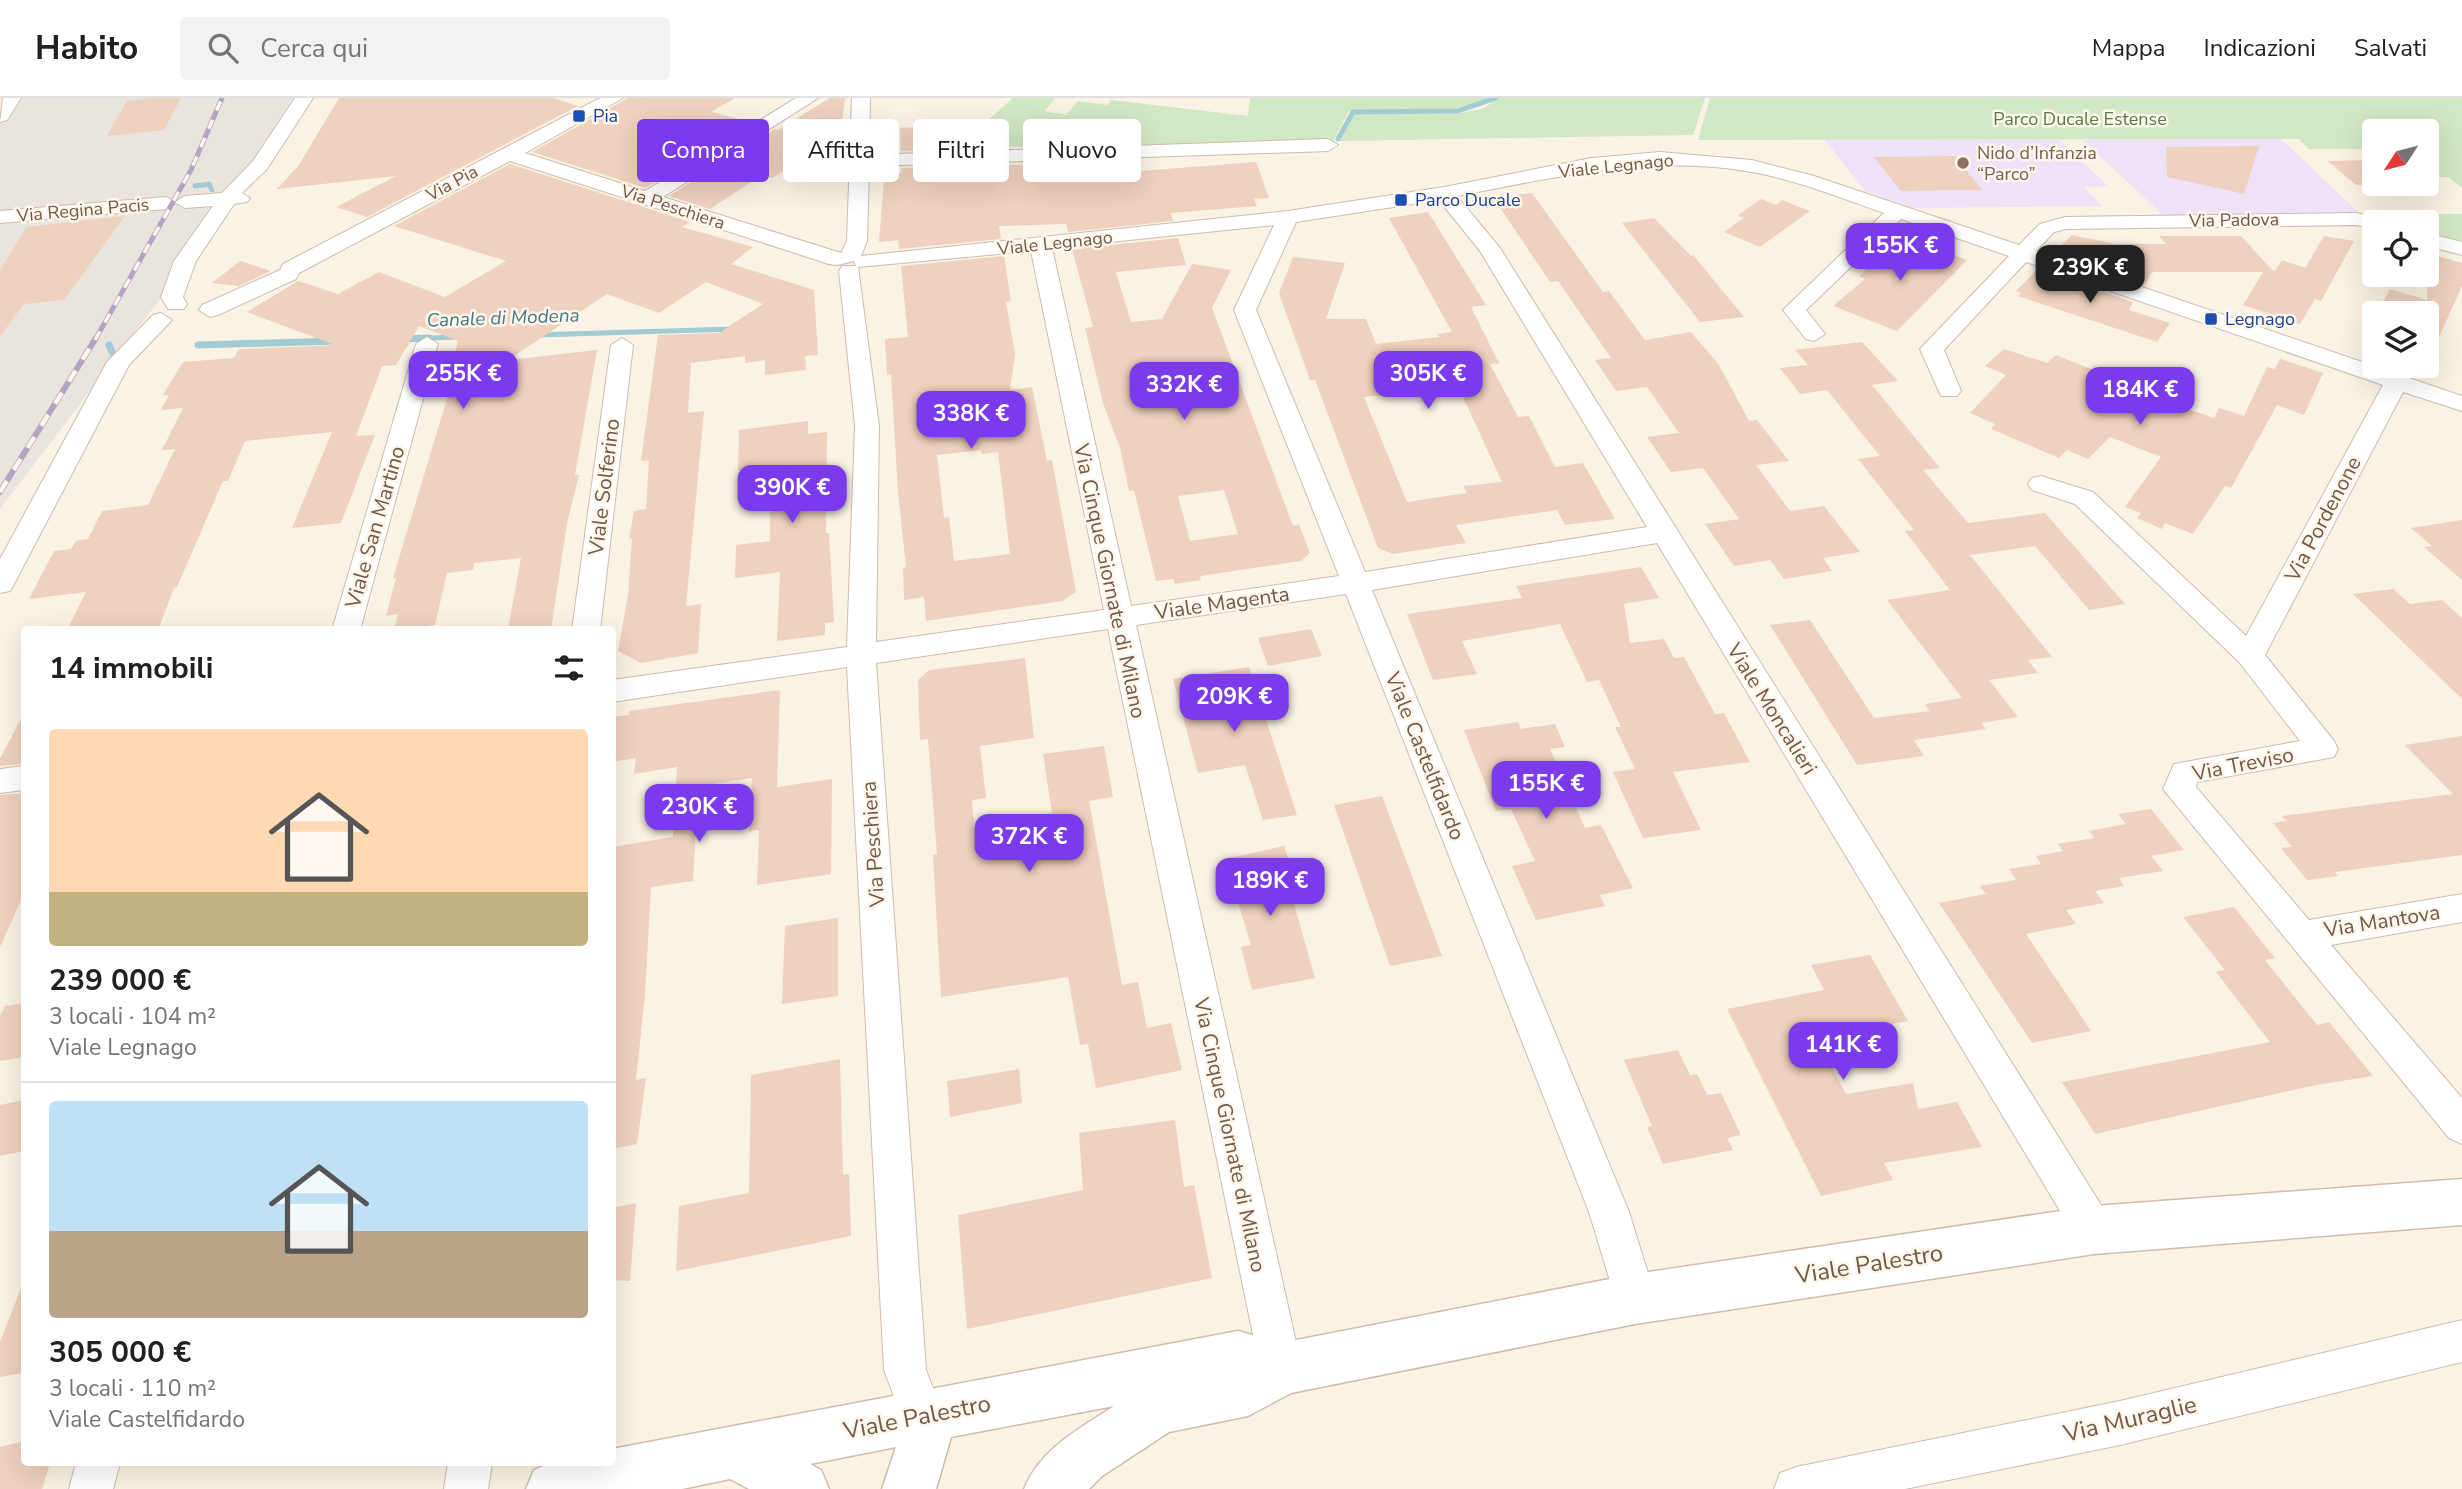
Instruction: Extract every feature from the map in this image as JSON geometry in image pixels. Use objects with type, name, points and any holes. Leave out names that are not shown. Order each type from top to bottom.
[{"type":"main road","name":"Viale Palestro","points":[[1051,1489],[1083,1457],[1159,1408],[1248,1390],[1281,1369],[1635,1300],[2094,1230],[2462,1202]]},
{"type":"main road","name":"Viale Palestro","points":[[554,1489],[734,1451],[1238,1357],[1281,1369]]},
{"type":"main road","points":[[909,1489],[925,1440],[922,1416]]},
{"type":"main road","points":[[734,1451],[802,1489]]},
{"type":"street","points":[[0,116],[12,98]]},
{"type":"street","points":[[189,313],[172,297],[185,261],[235,198],[262,170],[260,165],[304,98]]},
{"type":"street","name":"Via Pia","points":[[0,584],[99,404],[112,400],[140,361],[189,313],[288,274],[291,269],[614,98]]},
{"type":"street","points":[[648,198],[810,98]]},
{"type":"street","points":[[860,119],[861,98]]},
{"type":"street","points":[[899,160],[1328,145]]},
{"type":"street","name":"Via Peschiera","points":[[508,154],[850,262],[867,426],[861,657],[905,1370],[922,1416]]},
{"type":"street","name":"Viale Legnago","points":[[850,262],[1289,217],[1444,193],[1592,164],[1660,158],[1705,160],[1752,166],[1807,180],[2456,402]]},
{"type":"street","points":[[850,262],[857,241],[857,182]]},
{"type":"street","name":"Viale Moncalieri","points":[[1444,193],[1489,248],[2094,1230]]},
{"type":"street","name":"Via Regina Pacis","points":[[0,217],[235,198]]},
{"type":"street","points":[[1814,334],[1794,310],[1897,212]]},
{"type":"street","name":"Viale Castelfidardo","points":[[1289,217],[1245,310],[1609,1212],[1635,1300]]},
{"type":"street","name":"Via Padova","points":[[1949,391],[1932,349],[2047,228],[2065,223],[2362,220]]},
{"type":"street","points":[[2439,242],[2462,249]]},
{"type":"street","name":"Via Cinque Giornate di Milano","points":[[1040,244],[1281,1369]]},
{"type":"street","name":"Viale San Martino","points":[[347,626],[428,344]]},
{"type":"street","name":"Viale Solferino","points":[[587,626],[622,345]]},
{"type":"street","points":[[2456,402],[2462,376]]},
{"type":"street","name":"Via Pordenone","points":[[2250,656],[2396,382]]},
{"type":"street","name":"Via Treviso","points":[[2041,484],[2084,498],[2250,656],[2323,749],[2185,772],[2179,789],[2462,1126]]},
{"type":"street","name":"Viale Magenta","points":[[616,690],[861,657],[1356,583],[1664,533]]},
{"type":"street","points":[[0,781],[21,778]]},
{"type":"street","name":"Via Mantova","points":[[2303,935],[2462,908]]},
{"type":"street","name":"Via Muraglie","points":[[1796,1489],[2120,1423],[2462,1341]]},
{"type":"street","points":[[91,1489],[97,1466]]},
{"type":"street","points":[[466,1489],[470,1466]]},
{"type":"shaded area","points":[[15,98],[293,98],[183,269],[0,509],[0,119]]},
{"type":"shaded area","points":[[2281,139],[2358,212],[2164,216],[2083,140]]},
{"type":"shaded area","name":"Nido d’Infanzia “Parco”","points":[[1825,140],[2059,140],[2108,186],[2084,187],[2102,206],[1913,208],[1865,191]]},
{"type":"green space","points":[[1013,98],[1055,98],[1045,111],[1066,115],[1078,101],[1108,105],[1111,100],[1248,116],[1250,98],[1491,98],[1457,109],[1349,111],[1333,141],[1141,145],[1141,119],[1023,119],[1023,147],[1009,147],[1009,119],[989,119]]},
{"type":"green space","points":[[1499,98],[1705,98],[1693,135],[1340,141],[1354,114],[1390,111],[1448,114],[1484,107]]},
{"type":"green space","name":"Parco Ducale Estense","points":[[1710,98],[2462,98],[2462,188],[2448,177],[2440,177],[2440,119],[2362,119],[2362,149],[2308,149],[2299,139],[1698,140]]},
{"type":"green space","points":[[2439,214],[2462,214],[2462,241],[2439,235]]},
{"type":"building","points":[[181,98],[164,130],[107,136],[127,101]]},
{"type":"building","points":[[339,98],[553,98],[578,106],[367,217],[336,207],[396,176],[277,189],[299,165]]},
{"type":"building","points":[[628,98],[735,98],[711,112],[739,119],[637,119],[637,182],[655,182],[645,188],[532,152]]},
{"type":"building","points":[[830,98],[845,98],[842,119],[796,119]]},
{"type":"building","points":[[783,127],[783,171],[772,178],[769,177],[769,133]]},
{"type":"building","points":[[913,127],[913,151],[901,151],[900,128]]},
{"type":"building","points":[[2259,146],[2244,194],[2167,177],[2166,147]]},
{"type":"building","points":[[1955,156],[1982,190],[1901,191],[1874,157]]},
{"type":"building","points":[[2362,160],[2362,185],[2356,185],[2328,161]]},
{"type":"building","points":[[1256,162],[1269,198],[1254,199],[1257,206],[1171,213],[1173,221],[1068,232],[1066,224],[999,226],[1001,239],[899,249],[898,240],[879,242],[884,182],[899,182],[901,168],[913,168],[913,182],[1009,182],[1009,165],[1023,165],[1023,182],[1141,182],[1141,171]]},
{"type":"building","points":[[510,164],[690,222],[682,227],[753,247],[731,264],[814,290],[818,355],[805,356],[806,370],[765,375],[765,360],[745,363],[745,356],[691,363],[688,413],[704,411],[686,606],[701,604],[698,653],[641,663],[618,651],[628,595],[632,538],[629,539],[634,511],[646,509],[649,460],[641,461],[658,335],[719,333],[763,304],[706,282],[659,313],[607,294],[508,360],[597,350],[575,475],[579,475],[567,523],[552,626],[509,626],[521,558],[474,563],[473,570],[447,573],[435,625],[395,626],[398,614],[386,616],[396,578],[393,578],[459,359],[453,359],[458,341],[419,326],[396,365],[382,366],[356,436],[375,435],[341,523],[292,528],[332,432],[245,441],[228,481],[223,481],[160,626],[69,626],[86,592],[29,599],[54,551],[71,549],[76,541],[88,539],[102,511],[148,505],[175,449],[162,450],[183,408],[161,410],[169,395],[163,395],[183,362],[234,358],[239,349],[335,345],[247,312],[298,281],[338,294],[379,272],[445,297],[506,261],[394,226]]},
{"type":"building","points":[[691,182],[751,182],[710,209],[669,196]]},
{"type":"building","points":[[1532,193],[1603,292],[1609,291],[1645,340],[1691,332],[1719,365],[1749,421],[1757,420],[1789,461],[1756,465],[1790,511],[1824,506],[1860,552],[1823,558],[1832,571],[1784,579],[1770,560],[1734,566],[1705,524],[1739,519],[1703,468],[1671,472],[1647,437],[1679,433],[1647,387],[1616,391],[1595,360],[1611,358],[1558,281],[1550,282],[1493,197]]},
{"type":"building","points":[[1761,199],[1776,205],[1782,200],[1810,211],[1760,247],[1724,232],[1744,218],[1737,216]]},
{"type":"building","points":[[1428,212],[1486,305],[1471,307],[1499,363],[1490,364],[1518,417],[1529,416],[1555,467],[1583,463],[1615,519],[1565,525],[1557,510],[1456,525],[1466,543],[1393,554],[1378,548],[1315,380],[1310,380],[1279,293],[1293,257],[1345,263],[1326,319],[1366,319],[1376,344],[1439,337],[1437,334],[1452,332],[1389,218]],"holes":[[[1459,388],[1502,482],[1463,486],[1467,493],[1407,502],[1364,397]]]},
{"type":"building","points":[[125,216],[64,300],[24,304],[0,336],[0,270],[27,227]]},
{"type":"building","points":[[1654,218],[1691,256],[1693,255],[1744,317],[1700,322],[1622,223]]},
{"type":"building","points":[[2072,235],[2115,244],[2166,244],[2159,236],[2241,236],[2274,272],[2282,260],[2305,268],[2324,236],[2354,241],[2321,301],[2315,299],[2300,324],[2243,305],[2263,272],[2152,272],[2144,285],[2053,254]]},
{"type":"building","points":[[1901,236],[1967,260],[1897,331],[1833,306],[1865,279],[1859,276]]},
{"type":"building","points":[[1178,238],[1186,265],[1116,272],[1131,322],[1162,319],[1192,264],[1231,270],[1212,308],[1293,526],[1299,525],[1310,553],[1301,561],[1200,576],[1201,580],[1175,584],[1174,579],[1156,581],[1134,490],[1129,491],[1120,448],[1103,403],[1085,328],[1093,327],[1072,249]],"holes":[[[1224,490],[1238,534],[1190,541],[1178,496]]]},
{"type":"building","points":[[1004,256],[1011,301],[1006,302],[1015,354],[1010,390],[1032,387],[1047,461],[1052,460],[1076,592],[1062,601],[926,621],[924,597],[904,600],[903,568],[906,567],[898,492],[891,374],[887,375],[885,339],[908,337],[901,266]],"holes":[[[981,450],[982,454],[998,452],[1010,554],[954,561],[949,517],[944,518],[937,455]]]},
{"type":"building","points":[[2439,257],[2462,263],[2462,286],[2439,337],[2439,301],[2384,301],[2390,289],[2427,300],[2427,287],[2439,287]]},
{"type":"building","points":[[240,261],[271,271],[239,286],[212,283]]},
{"type":"building","points":[[2038,269],[2133,302],[2129,310],[2170,323],[2157,342],[2018,296],[2021,293],[2016,291]]},
{"type":"building","points":[[1862,342],[1898,381],[1872,385],[1940,468],[1923,470],[1968,523],[2045,513],[2125,604],[2089,610],[2035,546],[1970,555],[2052,657],[2028,660],[2038,673],[1989,680],[2018,717],[1981,723],[1986,729],[1914,740],[1924,756],[1857,765],[1770,625],[1810,620],[1874,718],[1930,711],[1925,704],[1962,698],[1887,600],[1950,590],[1905,531],[1914,530],[1858,459],[1880,456],[1827,390],[1800,394],[1780,368],[1808,365],[1795,350]]},
{"type":"building","points":[[2004,349],[2047,363],[2056,355],[2108,376],[2119,375],[2153,389],[2148,395],[2214,418],[2219,408],[2244,416],[2267,367],[2275,369],[2280,359],[2323,373],[2304,415],[2277,405],[2231,488],[2225,486],[2193,534],[2165,523],[2162,529],[2137,518],[2141,513],[2125,507],[2161,457],[2110,437],[2088,459],[2067,450],[2059,458],[1991,429],[1995,424],[1970,413],[2006,375],[1985,366]]},
{"type":"building","points":[[808,421],[808,434],[827,432],[826,533],[829,533],[834,622],[825,623],[825,635],[777,641],[780,572],[735,578],[736,545],[770,541],[770,467],[738,471],[739,430]]},
{"type":"building","points":[[2462,520],[2462,580],[2424,547],[2432,546],[2411,528]]},
{"type":"building","points":[[1641,567],[1659,598],[1624,604],[1630,643],[1664,639],[1674,658],[1684,657],[1715,714],[1724,713],[1750,762],[1673,772],[1701,830],[1643,838],[1613,772],[1635,769],[1615,727],[1621,727],[1599,680],[1587,682],[1560,624],[1462,641],[1477,674],[1433,680],[1407,614],[1522,598],[1516,586]]},
{"type":"building","points":[[2393,589],[2410,604],[2442,600],[2462,618],[2462,699],[2353,594]]},
{"type":"building","points":[[1311,629],[1322,656],[1268,666],[1258,638]]},
{"type":"building","points":[[1025,658],[1034,738],[980,746],[986,798],[972,800],[976,848],[1031,840],[1030,831],[1054,827],[1043,754],[1104,746],[1113,797],[1089,801],[1122,985],[1138,982],[1147,1028],[1171,1023],[1182,1070],[1096,1088],[1088,1044],[1080,1045],[1068,977],[941,997],[933,855],[937,854],[928,739],[920,740],[918,680],[929,670]]},
{"type":"building","points":[[1249,667],[1297,815],[1263,820],[1245,765],[1198,773],[1173,679]]},
{"type":"building","points":[[780,690],[777,787],[832,779],[831,874],[757,885],[759,830],[749,831],[752,778],[698,786],[693,881],[651,887],[645,995],[636,1080],[646,1078],[637,1144],[616,1148],[616,846],[673,837],[677,767],[634,774],[636,758],[616,761],[616,717],[629,715],[629,711]]},
{"type":"building","points":[[21,719],[21,764],[0,766],[0,759]]},
{"type":"building","points":[[1518,722],[1521,729],[1555,724],[1565,747],[1550,749],[1585,828],[1601,825],[1633,888],[1600,895],[1605,906],[1536,920],[1512,866],[1535,861],[1511,809],[1496,811],[1464,730]]},
{"type":"building","points":[[2462,736],[2462,855],[2335,872],[2338,876],[2307,880],[2281,848],[2292,847],[2273,823],[2287,821],[2282,816],[2453,794],[2405,745]]},
{"type":"building","points":[[21,793],[21,901],[0,947],[0,795]]},
{"type":"building","points":[[1382,796],[1442,956],[1390,966],[1334,805]]},
{"type":"building","points":[[2151,809],[2184,850],[2151,856],[2163,871],[2119,878],[2124,886],[2095,891],[2104,903],[2066,910],[2076,924],[2026,934],[2091,1031],[2032,1043],[1939,903],[1986,894],[1980,886],[2016,880],[2009,869],[2041,864],[2036,856],[2063,851],[2058,844],[2094,838],[2089,831],[2126,824],[2118,814]]},
{"type":"building","points":[[1284,846],[1304,902],[1294,904],[1315,978],[1252,990],[1241,947],[1251,945],[1225,859]]},
{"type":"building","points":[[2234,907],[2275,958],[2265,960],[2317,1025],[2329,1022],[2373,1076],[2316,1085],[2095,1134],[2062,1082],[2270,1042],[2216,972],[2225,970],[2183,917]]},
{"type":"building","points":[[838,918],[838,996],[782,1004],[785,926]]},
{"type":"building","points":[[1870,955],[1908,1021],[1816,1038],[1846,1094],[1913,1083],[1918,1109],[1957,1102],[1982,1147],[1884,1163],[1893,1180],[1821,1196],[1727,1009],[1824,990],[1811,965]]},
{"type":"building","points":[[21,1003],[21,1058],[0,1061],[0,1016],[5,1006]]},
{"type":"building","points":[[1678,1050],[1690,1075],[1697,1074],[1707,1095],[1721,1093],[1741,1135],[1727,1138],[1733,1150],[1663,1164],[1647,1127],[1652,1126],[1624,1060]]},
{"type":"building","points":[[840,1059],[843,1175],[849,1174],[851,1236],[676,1271],[679,1206],[749,1193],[751,1075]]},
{"type":"building","points":[[1019,1069],[1022,1103],[950,1117],[947,1081]]},
{"type":"building","points":[[21,1101],[21,1152],[0,1156],[0,1105]]},
{"type":"building","points":[[1175,1120],[1184,1187],[1194,1185],[1212,1278],[967,1329],[958,1215],[1083,1190],[1079,1133]]},
{"type":"building","points":[[636,1203],[630,1281],[616,1280],[616,1207]]},
{"type":"building","points":[[21,1288],[21,1374],[0,1377],[0,1342]]},
{"type":"building","points":[[21,1442],[21,1466],[49,1466],[42,1489],[0,1489],[0,1447]]},
{"type":"waterway","points":[[1338,139],[1353,112],[1458,111],[1496,98]]},
{"type":"waterway","name":"Canale di Modena","points":[[195,186],[209,184],[212,190]]},
{"type":"waterway","name":"Canale di Modena","points":[[535,335],[735,329]]},
{"type":"waterway","name":"Canale di Modena","points":[[429,338],[402,339],[458,337]]},
{"type":"waterway","name":"Canale di Modena","points":[[198,345],[336,341]]},
{"type":"waterway","name":"Canale di Modena","points":[[109,345],[112,352]]},
{"type":"railway","points":[[95,340],[191,170],[222,98]]},
{"type":"railway","points":[[0,492],[96,338]]},
{"type":"place","name":"Pia","points":[[579,116]]},
{"type":"place","name":"Nido d’Infanzia “Parco”","points":[[1963,163]]},
{"type":"place","name":"Parco Ducale","points":[[1401,200]]},
{"type":"place","name":"Legnago","points":[[2211,319]]}]
